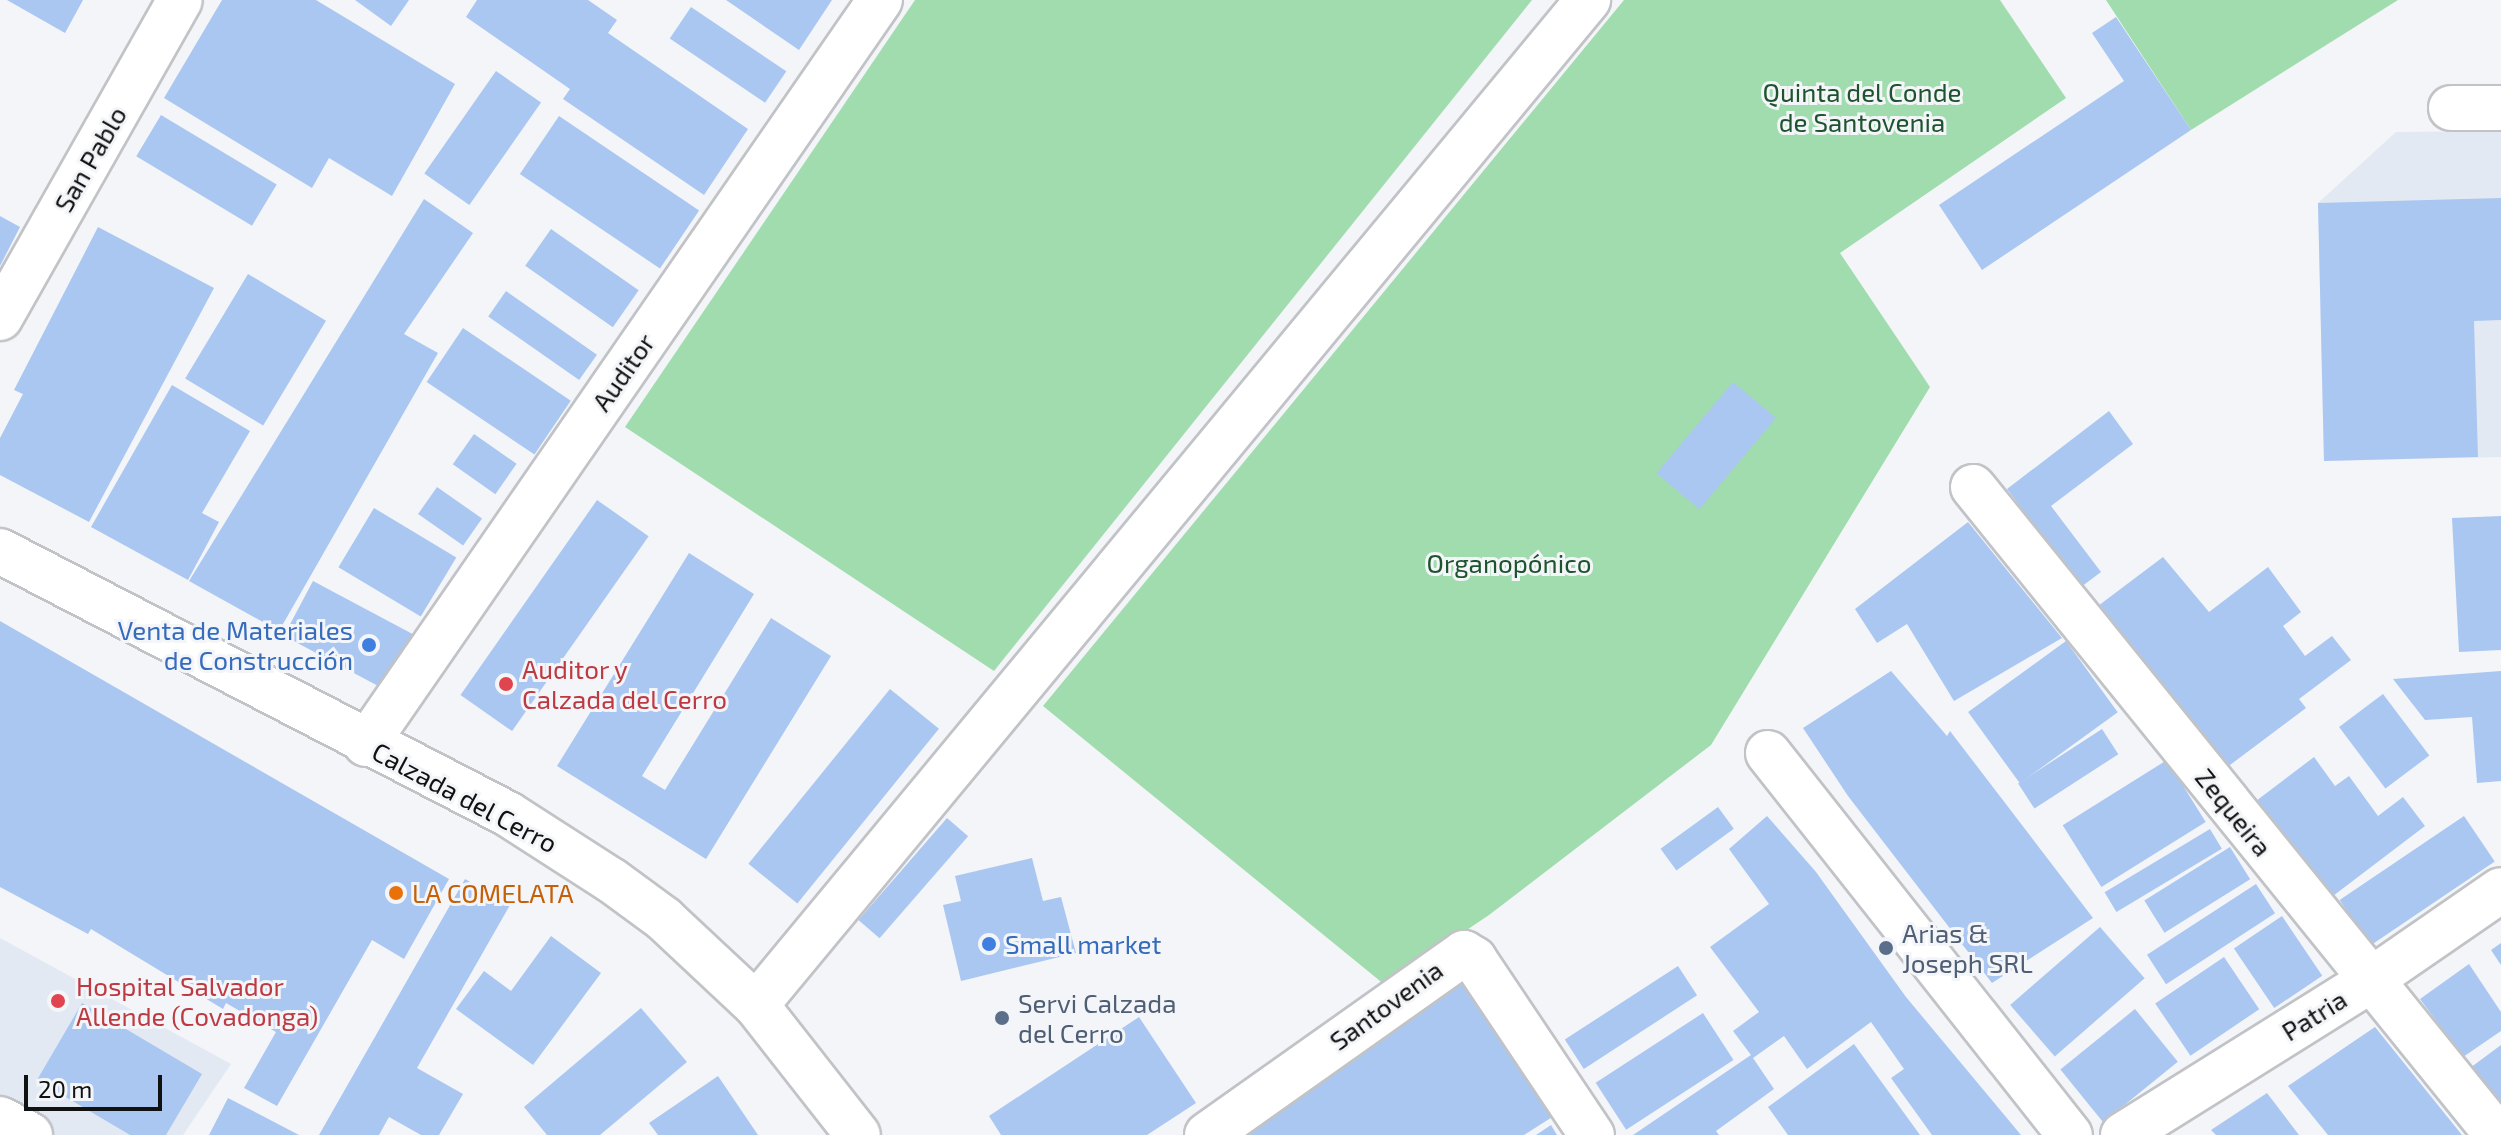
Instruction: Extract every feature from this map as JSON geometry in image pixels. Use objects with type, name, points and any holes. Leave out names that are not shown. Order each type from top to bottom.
[{"type":"street","name":"San Pablo","points":[[0,318],[180,0]]},
{"type":"street","name":"Auditor","points":[[366,744],[880,0]]},
{"type":"street","points":[[756,1005],[1135,553],[1588,0]]},
{"type":"street","points":[[2451,108],[2501,108]]},
{"type":"street","name":"Zequeira","points":[[1973,487],[2369,981],[2497,1135]]},
{"type":"street","name":"Calzada del Cerro","points":[[0,551],[366,744],[508,814],[611,880],[664,919],[756,1005],[858,1135]]},
{"type":"street","points":[[1768,753],[2070,1135]]},
{"type":"street","name":"Patria","points":[[2123,1135],[2369,981],[2501,890]]},
{"type":"street","name":"Santovenia","points":[[1207,1135],[1464,953],[1474,959],[1592,1135]]},
{"type":"street","points":[[0,1119],[30,1135]]},
{"type":"shaded area","points":[[2501,131],[2501,457],[2324,461],[2318,203],[2396,132]]},
{"type":"shaded area","name":"Hospital Salvador Allende (Covadonga)","points":[[0,938],[231,1064],[183,1135],[0,1135]]},
{"type":"green space","points":[[915,0],[1532,0],[994,671],[625,427]]},
{"type":"green space","name":"Organopónico","points":[[1624,0],[2000,0],[2066,98],[1840,253],[1930,387],[1711,745],[1489,915],[1385,985],[1043,706]]},
{"type":"green space","points":[[2106,0],[2398,0],[2191,130]]},
{"type":"building","points":[[7,0],[83,0],[65,33]]},
{"type":"building","points":[[222,0],[316,0],[455,84],[392,196],[329,158],[312,188],[164,98]]},
{"type":"building","points":[[355,0],[409,0],[391,26]]},
{"type":"building","points":[[477,0],[588,0],[617,20],[608,33],[748,129],[704,195],[563,99],[570,89],[466,17]]},
{"type":"building","points":[[726,0],[832,0],[799,50]]},
{"type":"building","points":[[691,7],[786,71],[765,103],[670,39]]},
{"type":"building","points":[[2116,17],[2191,130],[1982,270],[1939,205],[2124,81],[2092,33]]},
{"type":"building","points":[[496,71],[541,103],[469,205],[424,173]]},
{"type":"building","points":[[161,115],[277,185],[252,226],[136,156]]},
{"type":"building","points":[[559,116],[699,211],[660,269],[520,174]]},
{"type":"building","points":[[2501,198],[2501,320],[2474,321],[2478,457],[2324,461],[2318,203]]},
{"type":"building","points":[[424,199],[473,233],[404,334],[438,353],[279,631],[189,581]]},
{"type":"building","points":[[0,216],[20,227],[0,266]]},
{"type":"building","points":[[98,227],[214,288],[89,522],[0,475],[0,438],[23,394],[14,390]]},
{"type":"building","points":[[551,229],[639,290],[613,327],[525,266]]},
{"type":"building","points":[[248,274],[326,321],[263,425],[185,379]]},
{"type":"building","points":[[506,291],[597,355],[579,380],[488,316]]},
{"type":"building","points":[[463,328],[571,401],[534,455],[427,382]]},
{"type":"building","points":[[1733,382],[1776,418],[1699,509],[1657,473]]},
{"type":"building","points":[[172,385],[250,431],[202,513],[219,522],[188,580],[91,527]]},
{"type":"building","points":[[2109,411],[2133,444],[2051,506],[2101,572],[2081,587],[2007,489]]},
{"type":"building","points":[[474,434],[517,464],[495,494],[453,464]]},
{"type":"building","points":[[437,487],[482,519],[463,546],[418,514]]},
{"type":"building","points":[[597,500],[649,536],[512,731],[460,695]]},
{"type":"building","points":[[374,508],[456,557],[421,617],[338,567]]},
{"type":"building","points":[[2501,516],[2501,650],[2459,652],[2452,518]]},
{"type":"building","points":[[1968,522],[2062,638],[1954,701],[1907,624],[1877,643],[1855,609]]},
{"type":"building","points":[[689,553],[754,594],[642,776],[665,790],[771,618],[831,656],[706,859],[557,766]]},
{"type":"building","points":[[2163,557],[2209,612],[2268,567],[2301,612],[2283,626],[2305,656],[2332,636],[2351,660],[2299,699],[2306,708],[2222,771],[2098,606]]},
{"type":"building","points":[[313,581],[417,636],[388,691],[284,636]]},
{"type":"building","points":[[0,621],[449,879],[404,959],[372,940],[277,1106],[244,1088],[276,1032],[226,1003],[223,1009],[91,929],[88,934],[0,887]]},
{"type":"building","points":[[2066,641],[2118,712],[2020,783],[1968,712]]},
{"type":"building","points":[[1891,671],[1947,736],[1950,731],[2093,918],[1992,983],[1848,796],[1803,728]]},
{"type":"building","points":[[2501,671],[2501,781],[2477,783],[2472,717],[2425,720],[2393,679]]},
{"type":"building","points":[[890,689],[939,729],[797,904],[748,864]]},
{"type":"building","points":[[2383,694],[2429,755],[2385,789],[2339,727]]},
{"type":"building","points":[[2102,729],[2118,754],[2034,809],[2018,783]]},
{"type":"building","points":[[2314,757],[2335,786],[2349,776],[2378,816],[2403,797],[2425,826],[2329,899],[2256,801]]},
{"type":"building","points":[[2167,760],[2206,822],[2101,887],[2063,825]]},
{"type":"building","points":[[1718,807],[1734,829],[1676,871],[1661,849]]},
{"type":"building","points":[[1767,816],[1816,872],[1906,997],[2021,1135],[1932,1135],[1891,1078],[1904,1069],[1871,1022],[1807,1069],[1784,1036],[1753,1058],[1774,1089],[1716,1131],[1719,1135],[1633,1135],[1751,1055],[1733,1031],[1759,1012],[1710,947],[1769,904],[1729,849]]},
{"type":"building","points":[[2464,816],[2495,862],[2370,945],[2340,900]]},
{"type":"building","points":[[947,818],[968,836],[880,938],[858,920]]},
{"type":"building","points":[[2210,829],[2222,849],[2116,912],[2105,892]]},
{"type":"building","points":[[2230,847],[2250,879],[2164,933],[2144,901]]},
{"type":"building","points":[[1032,858],[1043,901],[1061,897],[1076,953],[961,981],[943,905],[961,901],[955,876]]},
{"type":"building","points":[[465,879],[510,905],[417,1068],[463,1094],[439,1135],[421,1135],[389,1117],[379,1135],[319,1135]]},
{"type":"building","points":[[2256,884],[2275,913],[2166,984],[2147,955]]},
{"type":"building","points":[[2282,916],[2322,976],[2274,1008],[2234,948]]},
{"type":"building","points":[[2100,927],[2145,978],[2055,1056],[2010,1005]]},
{"type":"building","points":[[551,936],[601,973],[533,1065],[456,1009],[484,971],[511,991]]},
{"type":"building","points":[[2501,943],[2501,965],[2491,950]]},
{"type":"building","points":[[2224,957],[2259,1009],[2190,1056],[2155,1003]]},
{"type":"building","points":[[2469,964],[2501,1012],[2501,1031],[2463,1057],[2420,999]]},
{"type":"building","points":[[1678,966],[1697,995],[1584,1069],[1565,1040]]},
{"type":"building","points":[[1463,978],[1557,1114],[1524,1135],[1238,1135]]},
{"type":"building","points":[[82,1003],[202,1074],[166,1135],[130,1135],[37,1080]]},
{"type":"building","points":[[641,1008],[687,1062],[600,1135],[547,1135],[524,1107]]},
{"type":"building","points":[[2135,1009],[2178,1062],[2103,1122],[2060,1069]]},
{"type":"building","points":[[1703,1013],[1733,1060],[1626,1130],[1596,1083]]},
{"type":"building","points":[[1139,1017],[1196,1103],[1147,1135],[1001,1135],[989,1116]]},
{"type":"building","points":[[2375,1027],[2462,1135],[2328,1135],[2288,1086]]},
{"type":"building","points":[[1854,1044],[1920,1135],[1788,1135],[1768,1107]]},
{"type":"building","points":[[2501,1045],[2501,1104],[2470,1068]]},
{"type":"building","points":[[718,1076],[758,1135],[658,1135],[649,1123]]},
{"type":"building","points":[[2267,1093],[2299,1135],[2216,1135],[2211,1130]]},
{"type":"building","points":[[228,1098],[299,1135],[209,1135]]},
{"type":"building","points":[[1551,1125],[1557,1135],[1536,1135]]},
{"type":"place","name":"Venta de Materiales de Construcción","points":[[369,645]]},
{"type":"place","name":"Auditor y Calzada del Cerro","points":[[506,684]]},
{"type":"place","name":"LA COMELATA","points":[[396,893]]},
{"type":"place","name":"Small market","points":[[989,944]]},
{"type":"place","name":"Arias & Joseph SRL","points":[[1886,948]]},
{"type":"place","name":"Hospital Salvador Allende (Covadonga)","points":[[58,1001]]},
{"type":"place","name":"Servi Calzada del Cerro","points":[[1002,1018]]},
{"type":"park label","name":"Quinta del Conde de Santovenia","points":[[1862,107]]}]
